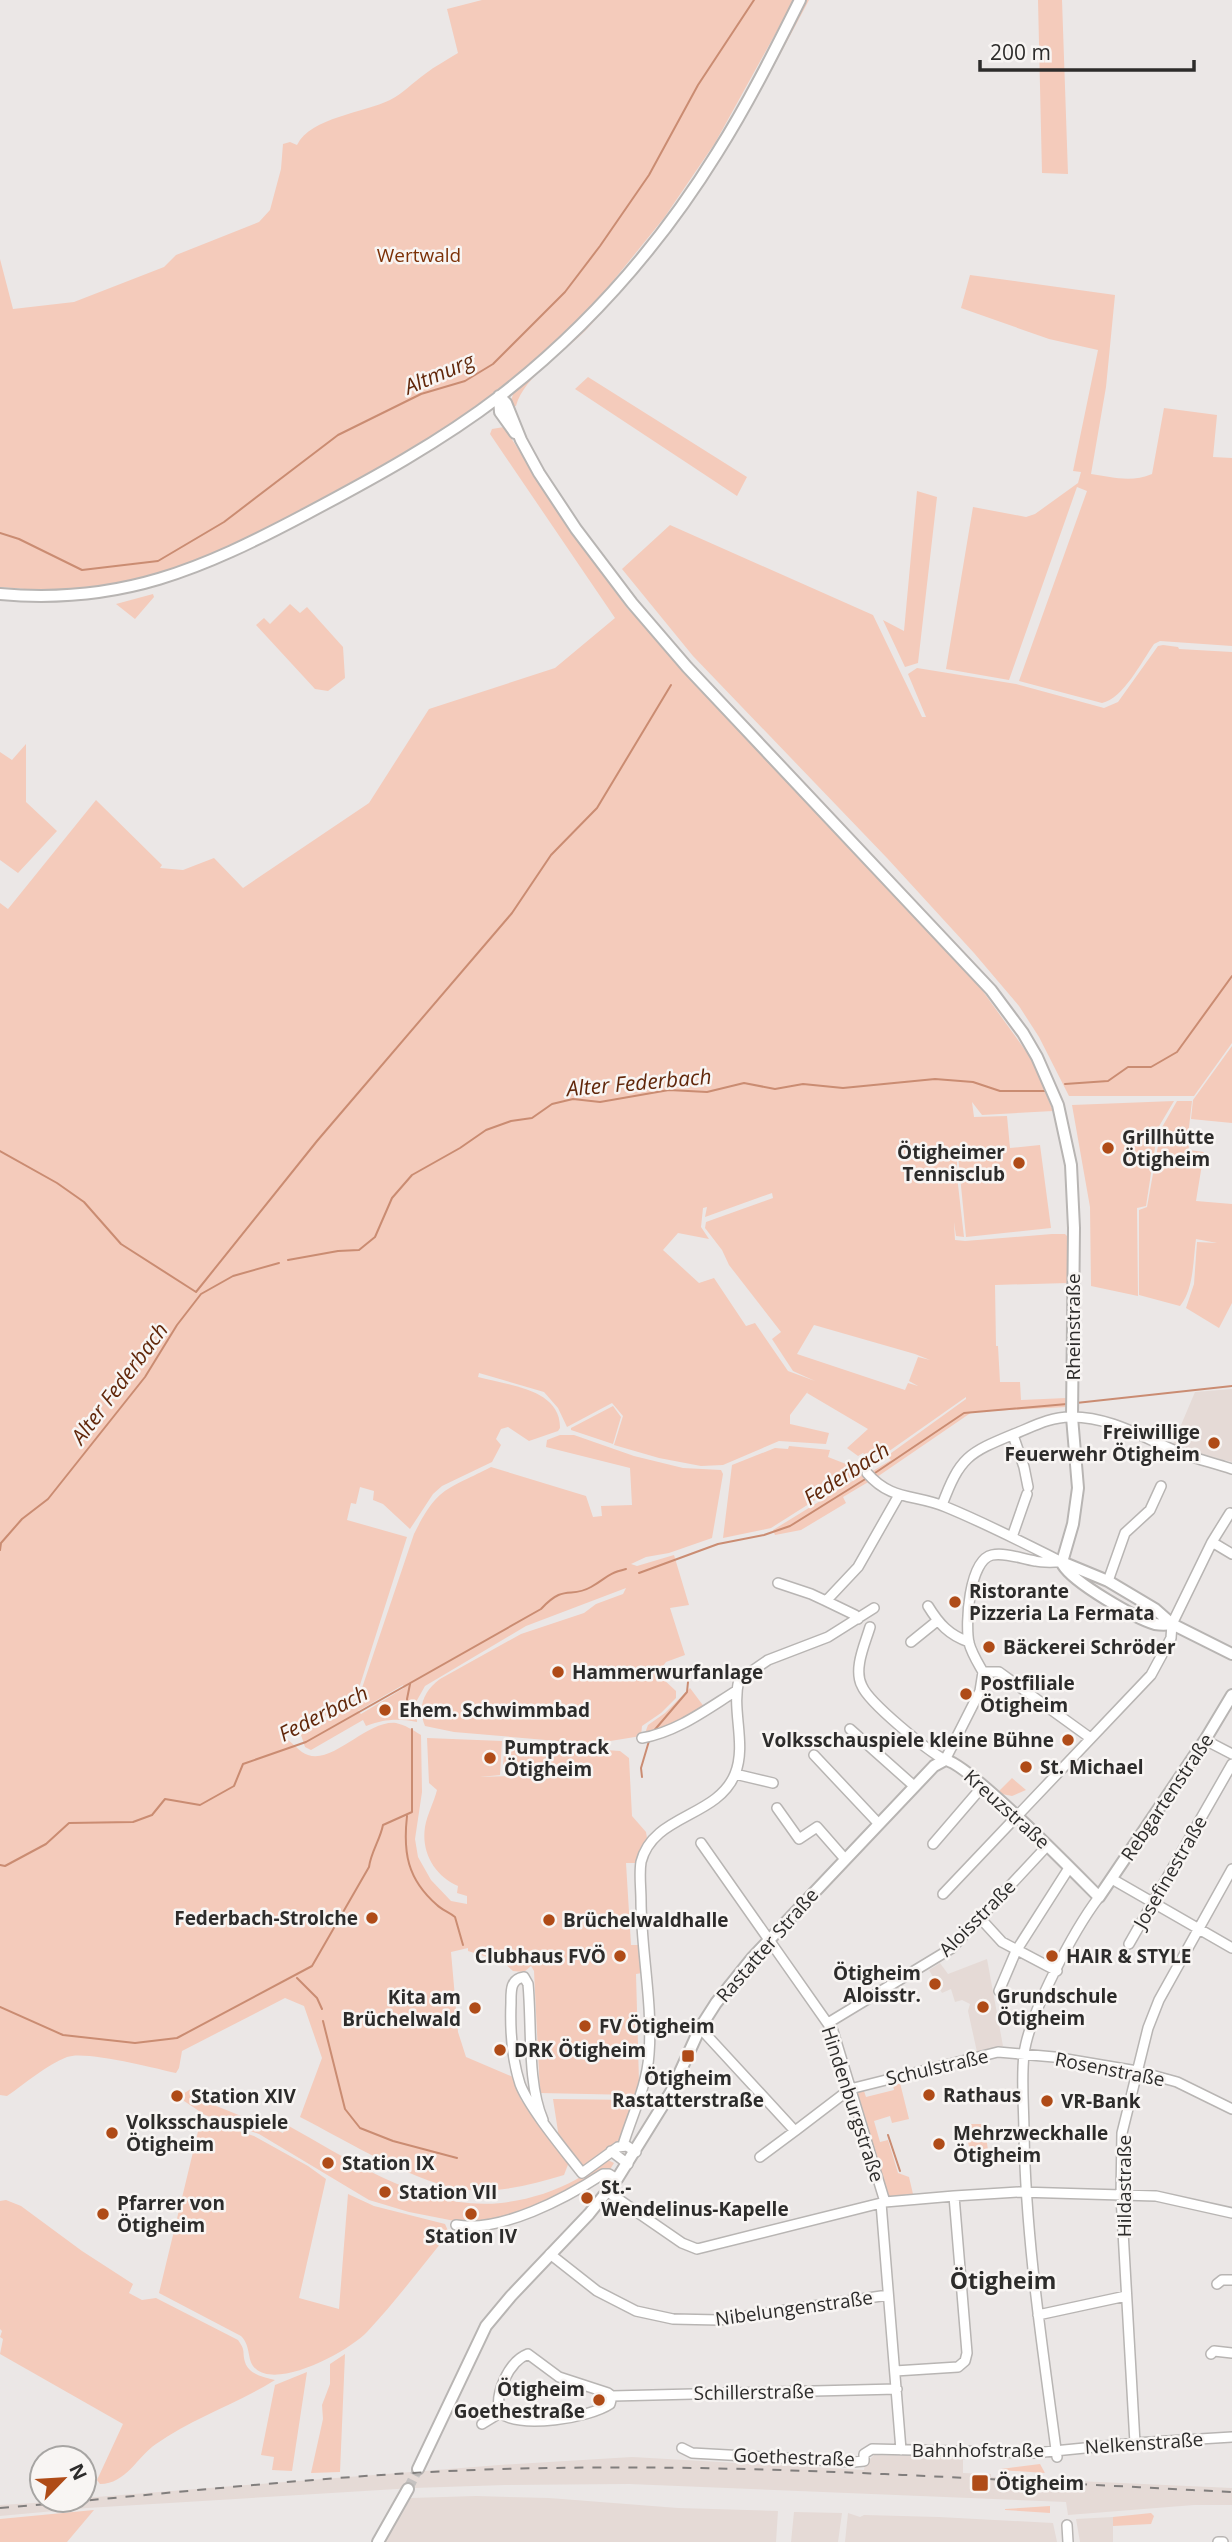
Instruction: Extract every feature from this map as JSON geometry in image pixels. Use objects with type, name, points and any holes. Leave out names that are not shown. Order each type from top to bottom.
[{"type":"street","points":[[0,594],[53,596],[104,592],[150,583],[195,569],[260,539],[358,487],[499,396],[591,314],[665,229],[740,116],[800,0]]},
{"type":"street","points":[[499,396],[504,419],[521,440]]},
{"type":"street","points":[[499,396],[512,414],[521,440]]},
{"type":"street","points":[[474,414],[504,419]]},
{"type":"street","name":"Rheinstraße","points":[[521,440],[576,529],[655,630],[991,990],[1023,1033],[1037,1058],[1053,1093],[1066,1136],[1074,1198],[1072,1407],[1078,1488],[1073,1524],[1062,1562]]},
{"type":"street","points":[[942,1505],[951,1480],[962,1462],[985,1446],[1047,1421],[1072,1407],[1090,1418],[1128,1429],[1185,1454],[1232,1469]]},
{"type":"street","points":[[1012,1537],[1028,1491],[1024,1467],[1013,1435]]},
{"type":"street","points":[[870,1476],[899,1496],[942,1505],[1108,1581],[1155,1609],[1172,1624],[1232,1654]]},
{"type":"street","points":[[1108,1581],[1125,1533],[1150,1510],[1161,1486]]},
{"type":"street","points":[[825,1601],[858,1567],[899,1496]]},
{"type":"street","points":[[943,1894],[1089,1737],[1151,1675],[1171,1638],[1172,1624],[1212,1542],[1230,1513]]},
{"type":"street","points":[[1212,1542],[1232,1554]]},
{"type":"street","points":[[945,1760],[980,1691],[984,1672],[969,1642],[972,1584],[976,1568],[985,1558],[998,1554],[1038,1562],[1062,1562]]},
{"type":"street","points":[[1062,1562],[1065,1569],[1083,1584],[1136,1615],[1159,1625],[1172,1624]]},
{"type":"street","points":[[778,1583],[811,1594],[855,1615],[858,1619]]},
{"type":"street","points":[[928,1606],[937,1621],[954,1637],[969,1642]]},
{"type":"street","points":[[543,2120],[534,2083],[528,1984],[520,1977],[513,1983],[512,2035],[520,2084],[543,2120],[582,2174],[622,2145],[646,2080],[649,2053],[641,1864],[646,1848],[674,1821],[707,1807],[720,1796],[735,1774],[740,1756],[736,1691],[739,1680],[768,1660],[828,1637],[874,1608]]},
{"type":"street","points":[[911,1642],[937,1621]]},
{"type":"street","name":"Kreuzstraße","points":[[870,1627],[859,1666],[861,1685],[872,1700],[945,1760],[957,1765],[1016,1816],[1099,1897]]},
{"type":"street","points":[[984,1672],[999,1672],[1089,1737]]},
{"type":"street","points":[[642,1738],[682,1724],[736,1691]]},
{"type":"street","name":"Rebgartenstraße","points":[[1099,1897],[1205,1740],[1232,1695]]},
{"type":"street","points":[[850,1729],[914,1786]]},
{"type":"street","points":[[1205,1740],[1232,1755]]},
{"type":"street","points":[[814,1755],[878,1823]]},
{"type":"street","name":"Rastatter Straße","points":[[418,2469],[486,2326],[608,2192],[628,2164],[671,2092],[700,2028],[716,2003],[769,1940],[878,1823],[934,1766],[945,1760]]},
{"type":"street","name":"Josefinestraße","points":[[1129,1944],[1232,1764]]},
{"type":"street","points":[[735,1774],[773,1783]]},
{"type":"street","points":[[933,1844],[982,1787]]},
{"type":"street","points":[[777,1808],[799,1839],[817,1827],[845,1859]]},
{"type":"street","name":"Hindenburgstraße","points":[[701,1843],[828,2023],[850,2089],[883,2202],[901,2450]]},
{"type":"street","name":"Aloisstraße","points":[[828,2023],[952,1948],[1047,1846]]},
{"type":"street","points":[[999,1991],[1016,1951],[1069,1868]]},
{"type":"street","name":"Hildastraße","points":[[1135,2442],[1121,2196],[1122,2133],[1148,2028],[1159,2000],[1232,1869]]},
{"type":"street","points":[[1112,1879],[1232,1948]]},
{"type":"street","name":"Bahnhofstraße","points":[[901,2450],[1056,2453],[1026,2193],[1024,2053],[1041,2002],[1078,1929],[1099,1897]]},
{"type":"street","points":[[980,1918],[1002,1942],[1057,1971]]},
{"type":"street","points":[[700,2028],[794,2131]]},
{"type":"street","name":"Schulstraße","points":[[850,2089],[998,2052],[1024,2053]]},
{"type":"street","name":"Rosenstraße","points":[[1024,2053],[1137,2071],[1177,2082],[1232,2109]]},
{"type":"street","points":[[760,2157],[850,2089]]},
{"type":"street","points":[[622,2145],[636,2152]]},
{"type":"street","points":[[611,2151],[628,2164]]},
{"type":"street","points":[[456,2225],[479,2225],[542,2208],[561,2200],[603,2174],[610,2174],[617,2179]]},
{"type":"street","points":[[608,2192],[682,2244],[697,2249],[883,2202],[954,2196],[1026,2193],[1174,2199],[1232,2213]]},
{"type":"street","points":[[895,2371],[958,2367],[965,2361],[967,2353],[954,2196]]},
{"type":"street","name":"Nibelungenstraße","points":[[550,2255],[597,2291],[636,2311],[673,2319],[719,2320],[888,2295]]},
{"type":"street","points":[[1217,2284],[1222,2280],[1232,2280]]},
{"type":"street","points":[[1038,2315],[1126,2296]]},
{"type":"street","points":[[1211,2354],[1214,2351],[1232,2353]]},
{"type":"street","name":"Schillerstraße","points":[[500,2413],[498,2404],[506,2379],[519,2357],[528,2354],[559,2377],[612,2396],[897,2389]]},
{"type":"street","points":[[482,2424],[500,2413],[519,2420],[561,2419],[597,2412],[610,2404],[612,2396]]},
{"type":"street","name":"Nelkenstraße","points":[[1056,2453],[1135,2442],[1232,2437]]},
{"type":"street","name":"Goethestraße","points":[[682,2448],[692,2453],[854,2462],[864,2461],[864,2454],[872,2449],[901,2450]]},
{"type":"street","points":[[378,2542],[408,2489]]},
{"type":"street","points":[[1067,2525],[1068,2542]]},
{"type":"shaded area","points":[[1232,1389],[1232,1462],[1173,1444],[1195,1392]]},
{"type":"shaded area","name":"Grundschule Ötigheim","points":[[987,1959],[1003,2046],[977,2052],[968,2011],[970,2004],[962,2000],[955,2002],[951,1989],[942,1993],[929,1970],[940,1963],[948,1974]]},
{"type":"shaded area","points":[[874,2455],[963,2456],[963,2473],[991,2474],[991,2477],[1232,2488],[1232,2505],[1194,2505],[1068,2515],[1066,2502],[629,2484],[413,2488],[98,2507],[98,2497],[632,2457],[864,2470],[865,2464]]},
{"type":"shaded area","points":[[476,2496],[778,2511],[776,2542],[384,2542],[411,2498]]},
{"type":"shaded area","points":[[28,2503],[28,2513],[0,2516],[0,2505]]},
{"type":"shaded area","points":[[794,2512],[842,2513],[838,2542],[791,2542]]},
{"type":"shaded area","points":[[848,2513],[860,2517],[939,2517],[1053,2523],[1057,2542],[845,2542]]},
{"type":"shaded area","points":[[1113,2517],[1113,2542],[1080,2542],[1076,2519]]},
{"type":"green space","name":"Wertwald","points":[[482,0],[794,0],[715,143],[664,218],[579,323],[475,412],[308,512],[193,564],[117,586],[49,591],[0,587],[0,259],[13,309],[74,302],[164,267],[176,255],[259,222],[270,210],[281,169],[283,144],[290,142],[297,145],[314,128],[326,122],[390,100],[458,53],[447,9]]},
{"type":"green space","points":[[803,0],[809,0],[758,96],[688,208],[617,296],[587,329],[536,375],[520,395],[516,406],[512,407],[510,404],[514,391],[675,220]]},
{"type":"green space","points":[[1038,0],[1062,0],[1068,174],[1042,173]]},
{"type":"green space","points":[[970,275],[1115,295],[1106,387],[1091,474],[1129,479],[1152,474],[1164,408],[1217,415],[1213,457],[1232,458],[1232,646],[1160,641],[1154,644],[1125,687],[1110,700],[1102,703],[1019,681],[1087,491],[1077,487],[1009,680],[946,669],[973,507],[1026,517],[1035,514],[1078,483],[1081,472],[1073,471],[1098,350],[1049,339],[961,308]]},
{"type":"green space","points":[[588,377],[747,477],[737,496],[575,389]]},
{"type":"green space","points":[[504,427],[572,533],[627,608],[972,976],[1033,1061],[1053,1111],[982,1115],[972,1102],[974,1117],[1007,1116],[1010,1148],[1040,1145],[1051,1228],[966,1237],[957,1145],[957,1176],[964,1237],[956,1236],[954,1222],[955,1240],[1065,1234],[1068,1237],[1068,1283],[995,1285],[996,1346],[1000,1382],[1020,1382],[1021,1400],[1066,1398],[1066,1407],[972,1412],[877,1477],[871,1472],[891,1460],[887,1456],[966,1397],[885,1454],[875,1449],[858,1456],[847,1448],[868,1429],[807,1393],[809,1390],[790,1415],[790,1424],[829,1433],[826,1444],[779,1441],[723,1465],[701,1466],[614,1445],[623,1416],[612,1403],[567,1427],[558,1408],[544,1392],[479,1373],[478,1377],[517,1386],[542,1396],[552,1404],[558,1415],[558,1431],[529,1441],[508,1427],[501,1429],[496,1439],[501,1445],[492,1462],[442,1486],[433,1494],[410,1529],[383,1504],[373,1500],[374,1491],[360,1487],[356,1504],[351,1503],[347,1520],[407,1537],[360,1685],[336,1710],[282,1736],[305,1754],[318,1756],[340,1748],[385,1724],[396,1723],[421,1735],[422,1792],[415,1839],[418,1857],[431,1880],[451,1901],[467,1904],[467,1896],[457,1893],[458,1886],[436,1870],[425,1846],[425,1827],[437,1790],[429,1783],[427,1738],[502,1741],[500,1775],[480,1777],[534,1775],[534,1768],[503,1765],[505,1743],[620,1751],[629,1758],[632,1816],[646,1832],[647,1838],[637,1863],[626,1863],[631,1945],[639,1945],[642,1973],[636,1974],[639,2082],[635,2095],[540,2093],[534,1971],[531,1966],[524,1972],[513,1971],[503,1962],[468,1951],[468,1948],[451,1952],[458,2032],[466,2057],[513,2077],[521,2100],[569,2162],[564,2175],[517,2187],[480,2191],[449,2187],[406,2171],[300,2117],[322,2058],[304,2006],[285,1998],[182,2051],[176,2073],[120,2060],[76,2055],[51,2065],[7,2096],[0,2095],[0,903],[8,909],[96,800],[162,865],[160,868],[183,870],[214,858],[243,888],[369,803],[429,709],[555,668],[615,618],[490,434],[492,429]],"holes":[[[772,1193],[773,1198],[706,1222],[705,1228],[722,1250],[729,1265],[781,1332],[772,1339],[793,1371],[815,1381],[788,1371],[755,1323],[746,1326],[714,1278],[699,1283],[663,1250],[678,1233],[709,1239],[701,1227],[703,1208],[707,1207],[705,1217]],[[814,1325],[915,1354],[930,1360],[918,1357],[909,1381],[918,1386],[908,1383],[905,1390],[797,1354]]]},
{"type":"green space","points":[[917,491],[937,497],[918,663],[905,667],[883,620],[904,631]]},
{"type":"green space","points":[[670,525],[873,615],[922,717],[926,717],[908,674],[917,668],[1016,684],[1104,708],[1118,702],[1158,646],[1232,652],[1232,1043],[1194,1096],[1069,1096],[1039,1037],[1019,1006],[887,858],[693,656],[622,569]]},
{"type":"green space","points":[[153,594],[154,597],[135,619],[116,604]]},
{"type":"green space","points":[[290,604],[300,613],[307,607],[343,647],[345,678],[328,691],[315,689],[256,625],[264,618],[270,624]]},
{"type":"green space","points":[[26,744],[26,802],[57,831],[18,873],[0,860],[0,752],[12,760]]},
{"type":"green space","points":[[1232,1046],[1232,1123],[1191,1119],[1193,1100]]},
{"type":"green space","points":[[1174,1101],[1158,1128],[1146,1206],[1137,1208],[1138,1296],[1091,1286],[1090,1207],[1072,1105]]},
{"type":"green space","points":[[1177,1101],[1192,1101],[1189,1150],[1204,1152],[1196,1201],[1232,1204],[1232,1303],[1219,1328],[1186,1308],[1194,1284],[1197,1242],[1217,1243],[1196,1239],[1190,1283],[1180,1306],[1139,1295],[1139,1210],[1147,1207],[1161,1129]]},
{"type":"green space","points":[[613,1406],[621,1417],[613,1444],[571,1430],[571,1428]]},
{"type":"green space","points":[[560,1435],[574,1435],[634,1456],[683,1468],[721,1470],[723,1474],[712,1538],[631,1564],[637,1566],[674,1555],[689,1605],[670,1608],[685,1655],[666,1662],[660,1670],[662,1678],[676,1691],[676,1698],[642,1726],[641,1736],[592,1744],[454,1732],[425,1726],[422,1706],[426,1694],[440,1679],[521,1634],[584,1613],[596,1604],[623,1594],[626,1588],[526,1626],[425,1686],[416,1702],[417,1722],[391,1720],[366,1726],[363,1720],[311,1750],[305,1747],[300,1732],[342,1711],[361,1691],[414,1534],[422,1518],[445,1491],[491,1467],[586,1496],[593,1517],[602,1516],[601,1506],[632,1505],[630,1468],[546,1447],[547,1440]],"holes":[[[403,1685],[404,1688],[361,1714],[358,1711]]]},
{"type":"green space","points":[[789,1446],[830,1450],[828,1457],[846,1464],[850,1461],[861,1471],[771,1528],[723,1538],[732,1465],[775,1448],[788,1449]]},
{"type":"green space","points":[[864,1474],[870,1481],[843,1497],[846,1503],[801,1530],[775,1535],[773,1530]]},
{"type":"green space","points":[[690,1688],[705,1708],[686,1720],[644,1736],[648,1725],[665,1713]]},
{"type":"green space","points":[[1012,1778],[1026,1790],[1012,1796],[997,1793]]},
{"type":"green space","points":[[900,2083],[909,2119],[892,2123],[890,2116],[874,2121],[880,2142],[888,2140],[898,2173],[909,2177],[913,2194],[886,2197],[857,2093],[864,2091],[866,2097],[894,2090],[893,2085]]},
{"type":"green space","points":[[194,2087],[214,2094],[209,2103],[283,2133],[287,2125],[363,2168],[416,2191],[444,2199],[472,2203],[521,2200],[568,2184],[600,2162],[614,2163],[609,2171],[546,2203],[515,2214],[465,2223],[409,2212],[369,2200],[259,2134],[205,2115],[178,2097]]},
{"type":"green space","points":[[553,2099],[636,2100],[621,2142],[582,2170],[559,2138]]},
{"type":"green space","points":[[201,2119],[254,2136],[326,2179],[299,2298],[339,2309],[348,2194],[374,2206],[445,2224],[449,2233],[388,2308],[358,2340],[330,2357],[296,2371],[267,2374],[256,2369],[241,2336],[159,2293]]},
{"type":"green space","points":[[964,2124],[984,2124],[988,2150],[970,2151]]},
{"type":"green space","points":[[6,2200],[21,2206],[133,2284],[129,2293],[142,2300],[156,2298],[238,2340],[250,2370],[275,2380],[170,2435],[149,2449],[117,2480],[100,2484],[98,2478],[123,2424],[0,2354],[3,2339],[0,2337],[0,2201]]},
{"type":"green space","points":[[345,2354],[340,2472],[311,2473],[323,2419],[322,2405],[330,2384],[330,2364]]},
{"type":"green space","points":[[307,2372],[292,2471],[272,2470],[274,2457],[261,2455],[275,2385]]},
{"type":"green space","points":[[1040,2464],[1045,2473],[1000,2470],[1001,2469]]},
{"type":"green space","points":[[1050,2506],[1050,2513],[1005,2510],[1005,2509]]},
{"type":"green space","points":[[1151,2513],[1154,2516],[1151,2524],[1113,2526],[1113,2517]]},
{"type":"green space","points":[[52,2514],[91,2514],[67,2542],[0,2542],[0,2519]]},
{"type":"waterway","name":"Altmurg","points":[[0,533],[19,539],[82,570],[158,561],[224,522],[338,435],[421,394],[465,381],[493,364],[565,292],[600,246],[649,175],[698,85],[754,0]]},
{"type":"waterway","points":[[0,1151],[57,1183],[84,1202],[121,1244],[196,1292],[317,1141],[512,913],[551,855],[597,808],[671,685]]},
{"type":"waterway","name":"Alter Federbach","points":[[1065,1084],[1108,1081],[1128,1067],[1151,1067],[1177,1052],[1232,976]]},
{"type":"waterway","name":"Alter Federbach","points":[[288,1260],[359,1250],[375,1237],[392,1198],[412,1175],[486,1130],[511,1121],[532,1118],[552,1104],[573,1099],[600,1102],[669,1090],[707,1092],[744,1083],[775,1089],[803,1084],[843,1088],[935,1079],[973,1082],[1000,1091],[1048,1091]]},
{"type":"waterway","name":"Alter Federbach","points":[[0,1550],[1,1543],[22,1519],[48,1499],[145,1377],[177,1325],[201,1294],[233,1276],[279,1263]]},
{"type":"waterway","name":"Federbach","points":[[1076,1403],[1232,1386]]},
{"type":"waterway","name":"Federbach","points":[[872,1475],[964,1413],[1067,1404]]},
{"type":"waterway","name":"Federbach","points":[[639,1573],[718,1544],[764,1535],[790,1526],[867,1478]]},
{"type":"waterway","name":"Federbach","points":[[0,1865],[5,1866],[46,1844],[69,1823],[133,1822],[152,1815],[165,1799],[200,1805],[234,1786],[243,1764],[306,1742],[541,1609],[556,1596],[584,1590],[626,1569]]},
{"type":"waterway","points":[[652,1733],[687,1692],[688,1682]]},
{"type":"waterway","points":[[410,1684],[407,1699],[410,1717]]},
{"type":"waterway","points":[[0,2007],[63,2035],[135,2043],[177,2038],[312,1966],[369,1867],[383,1825],[412,1812],[412,1729]]},
{"type":"waterway","points":[[642,1777],[641,1768],[649,1741]]},
{"type":"waterway","points":[[407,1816],[407,1853],[413,1875],[427,1895],[455,1917],[463,1945]]},
{"type":"waterway","points":[[297,1978],[317,1998],[322,2009]]},
{"type":"waterway","points":[[323,2021],[345,2109],[360,2128],[393,2141],[457,2158]]},
{"type":"waterway","points":[[888,2135],[900,2171]]},
{"type":"tunnel","points":[[408,2489],[418,2469]]},
{"type":"railway","points":[[0,2508],[275,2483],[413,2473],[550,2468],[806,2471],[1232,2492]]},
{"type":"place","name":"Grillhütte Ötigheim","points":[[1108,1148]]},
{"type":"place","name":"Ötigheimer Tennisclub","points":[[1019,1163]]},
{"type":"place","name":"Freiwillige Feuerwehr Ötigheim","points":[[1214,1443]]},
{"type":"place","name":"Ristorante Pizzeria La Fermata","points":[[955,1602]]},
{"type":"place","name":"Bäckerei Schröder","points":[[989,1647]]},
{"type":"place","name":"Hammerwurfanlage","points":[[558,1672]]},
{"type":"place","name":"Postfiliale Ötigheim","points":[[966,1694]]},
{"type":"place","name":"Ehem. Schwimmbad","points":[[385,1710]]},
{"type":"place","name":"Volksschauspiele kleine Bühne","points":[[1068,1740]]},
{"type":"place","name":"Pumptrack Ötigheim","points":[[490,1758]]},
{"type":"place","name":"St. Michael","points":[[1026,1767]]},
{"type":"place","name":"Federbach-Strolche","points":[[372,1918]]},
{"type":"place","name":"Brüchelwaldhalle","points":[[549,1920]]},
{"type":"place","name":"Clubhaus FVÖ","points":[[620,1956]]},
{"type":"place","name":"HAIR & STYLE","points":[[1052,1956]]},
{"type":"place","name":"Ötigheim Aloisstr.","points":[[935,1984]]},
{"type":"place","name":"Grundschule Ötigheim","points":[[983,2007]]},
{"type":"place","name":"Kita am Brüchelwald","points":[[475,2008]]},
{"type":"place","name":"FV Ötigheim","points":[[585,2026]]},
{"type":"place","name":"DRK Ötigheim","points":[[500,2050]]},
{"type":"place","name":"Ötigheim Rastatterstraße","points":[[688,2056]]},
{"type":"place","name":"Rathaus","points":[[929,2095]]},
{"type":"place","name":"Station XIV","points":[[177,2096]]},
{"type":"place","name":"VR-Bank","points":[[1047,2101]]},
{"type":"place","name":"Volksschauspiele Ötigheim","points":[[112,2133]]},
{"type":"place","name":"Mehrzweckhalle Ötigheim","points":[[939,2144]]},
{"type":"place","name":"Station IX","points":[[328,2163]]},
{"type":"place","name":"Station VII","points":[[385,2192]]},
{"type":"place","name":"St.- Wendelinus-Kapelle","points":[[587,2198]]},
{"type":"place","name":"Pfarrer von Ötigheim","points":[[103,2214]]},
{"type":"place","name":"Station IV","points":[[471,2214]]},
{"type":"place","name":"Ötigheim Goethestraße","points":[[599,2400]]},
{"type":"place","name":"Ötigheim","points":[[980,2483]]},
{"type":"district","name":"Ötigheim","points":[[1003,2280]]}]
